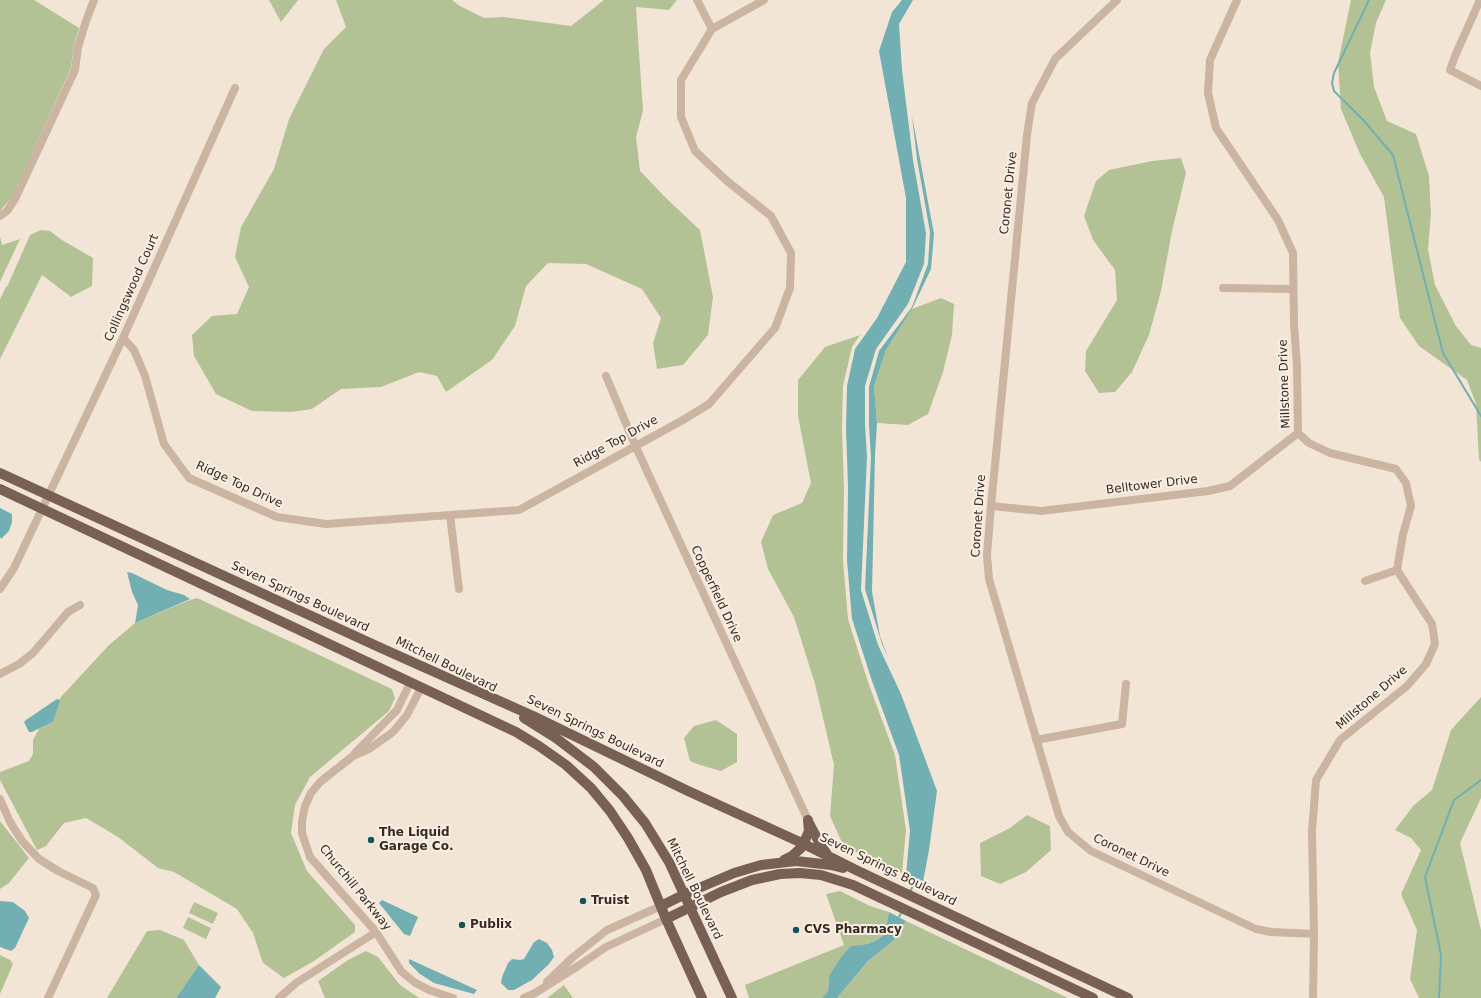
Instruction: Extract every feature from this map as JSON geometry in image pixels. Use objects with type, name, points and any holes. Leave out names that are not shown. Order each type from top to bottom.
[{"type":"main road","name":"Seven Springs Boulevard","points":[[0,473],[380,648],[533,716],[688,791],[828,855],[885,884],[1128,998]]},
{"type":"main road","points":[[0,489],[410,684],[516,732],[566,765],[591,788],[610,811],[628,838],[646,870],[666,919],[702,998]]},
{"type":"main road","name":"Mitchell Boulevard","points":[[380,648],[515,713],[556,738],[583,758],[614,787],[645,823],[669,862],[732,998]]},
{"type":"main road","points":[[778,862],[796,853],[804,844],[809,831],[808,820]]},
{"type":"main road","points":[[808,820],[820,844],[828,855]]},
{"type":"main road","points":[[661,906],[685,894],[741,871],[761,865],[778,862],[808,862],[858,871]]},
{"type":"main road","points":[[666,919],[744,882],[761,877],[785,874],[810,874],[831,878],[879,897],[1093,998]]},
{"type":"street","points":[[0,216],[7,210],[15,199],[75,70],[78,47],[94,0]]},
{"type":"street","points":[[697,0],[712,29]]},
{"type":"street","name":"Ridge Top Drive","points":[[123,338],[134,350],[145,376],[164,444],[189,478],[277,517],[326,524],[519,510],[683,420],[709,404],[775,328],[790,288],[791,252],[771,216],[727,181],[695,151],[681,117],[681,80],[712,29],[764,0]]},
{"type":"street","name":"Coronet Drive","points":[[1117,0],[1055,59],[1032,103],[1027,135],[990,506],[987,555],[989,579],[1062,824],[1068,832],[1079,843],[1091,851],[1256,929],[1272,932],[1314,934]]},
{"type":"street","name":"Millstone Drive","points":[[1237,0],[1210,60],[1208,93],[1216,128],[1278,220],[1292,253],[1297,366],[1298,433],[1309,443],[1330,453],[1396,470],[1406,483],[1411,506],[1403,534],[1397,570],[1432,624],[1435,644],[1426,664],[1407,686],[1340,740],[1316,780],[1312,831],[1314,998]]},
{"type":"street","points":[[1480,0],[1450,70],[1481,86]]},
{"type":"street","name":"Collingswood Court","points":[[0,589],[14,568],[123,338],[235,88]]},
{"type":"street","points":[[1223,288],[1293,289]]},
{"type":"street","name":"Copperfield Drive","points":[[606,376],[635,445],[808,820]]},
{"type":"street","name":"Belltower Drive","points":[[990,506],[1041,510],[1208,491],[1230,486],[1298,433]]},
{"type":"street","points":[[450,515],[459,589]]},
{"type":"street","points":[[1365,581],[1397,570]]},
{"type":"street","points":[[0,674],[19,664],[34,653],[68,612],[80,605]]},
{"type":"street","name":"Churchill Parkway","points":[[410,684],[397,710],[353,756],[320,782],[311,793],[305,806],[302,821],[302,833],[310,857],[376,932],[390,956],[405,974],[414,982],[429,990],[453,998]]},
{"type":"street","points":[[1036,740],[1122,724],[1126,684]]},
{"type":"street","name":"Churchill Parkway","points":[[353,756],[369,749],[393,732],[407,715],[421,688]]},
{"type":"street","points":[[0,799],[10,822],[22,841],[39,859],[58,871],[93,888],[96,895],[48,998]]},
{"type":"street","points":[[535,993],[572,958],[607,930],[661,906]]},
{"type":"street","points":[[524,998],[535,993],[606,947],[666,919]]},
{"type":"street","points":[[278,998],[296,982],[376,932]]},
{"type":"green space","points":[[0,0],[34,0],[79,28],[74,45],[71,68],[12,197],[0,211]]},
{"type":"green space","points":[[269,0],[298,0],[281,22]]},
{"type":"green space","points":[[336,0],[452,0],[460,6],[484,18],[504,17],[571,26],[604,0],[677,0],[669,10],[636,7],[643,111],[636,137],[640,171],[700,230],[713,297],[708,335],[683,365],[657,369],[653,343],[661,318],[642,289],[586,264],[548,263],[526,286],[515,326],[492,360],[446,392],[437,376],[419,372],[381,387],[341,389],[312,409],[291,412],[252,411],[216,394],[194,356],[192,335],[212,316],[237,314],[249,287],[235,257],[241,227],[274,169],[289,119],[324,49],[346,27]]},
{"type":"green space","points":[[1351,0],[1386,0],[1376,23],[1370,53],[1374,87],[1387,121],[1416,134],[1429,176],[1431,214],[1428,249],[1435,285],[1456,326],[1471,345],[1481,348],[1481,462],[1479,459],[1476,404],[1467,380],[1419,346],[1400,318],[1384,197],[1360,154],[1341,109],[1338,63]]},
{"type":"green space","points":[[1181,158],[1186,173],[1172,231],[1161,291],[1149,335],[1132,372],[1115,392],[1099,393],[1085,371],[1086,351],[1117,300],[1115,270],[1093,240],[1084,216],[1096,181],[1109,170],[1152,161]]},
{"type":"green space","points":[[41,230],[50,231],[62,240],[93,258],[92,286],[71,297],[42,275],[0,359],[0,299],[7,287],[30,235]]},
{"type":"green space","points":[[0,236],[2,245],[20,239],[0,282]]},
{"type":"green space","points":[[941,298],[954,304],[952,335],[943,372],[928,414],[908,425],[877,423],[874,386],[886,350],[912,309]]},
{"type":"green space","points":[[860,335],[852,347],[843,386],[843,560],[848,619],[868,682],[895,755],[906,830],[902,873],[844,847],[830,816],[834,765],[815,684],[794,617],[768,569],[761,542],[773,515],[802,503],[811,483],[798,416],[798,380],[825,347]]},
{"type":"green space","points":[[197,598],[392,689],[395,698],[389,711],[310,777],[295,805],[291,833],[307,871],[355,925],[355,932],[314,961],[284,978],[263,963],[253,933],[237,909],[174,872],[158,868],[118,837],[86,818],[64,823],[46,846],[37,850],[0,780],[0,772],[29,761],[33,754],[33,740],[39,729],[53,722],[60,698],[109,645],[135,623]]},
{"type":"green space","points":[[1481,697],[1481,798],[1460,843],[1481,930],[1481,998],[1419,998],[1410,979],[1417,930],[1401,894],[1421,850],[1411,838],[1395,830],[1413,806],[1432,790],[1451,730]]},
{"type":"green space","points":[[716,720],[737,734],[737,762],[721,771],[690,761],[684,738],[694,726]]},
{"type":"green space","points":[[1027,815],[1050,826],[1051,850],[1026,872],[1000,884],[981,876],[980,843],[1010,828]]},
{"type":"green space","points":[[0,821],[29,858],[9,883],[0,889]]},
{"type":"green space","points":[[840,891],[870,906],[889,912],[885,934],[877,940],[867,944],[851,946],[829,976],[828,991],[822,998],[749,998],[745,985],[844,945],[826,894]]},
{"type":"green space","points":[[194,902],[218,913],[213,924],[189,913]]},
{"type":"green space","points":[[188,917],[211,928],[206,939],[183,928]]},
{"type":"green space","points":[[906,921],[1068,998],[837,998],[868,961],[894,940]]},
{"type":"green space","points":[[160,930],[184,940],[199,965],[176,998],[107,998],[147,931]]},
{"type":"green space","points":[[366,951],[378,957],[400,985],[419,998],[325,998],[318,981],[348,960]]},
{"type":"green space","points":[[0,955],[10,960],[13,964],[0,994]]},
{"type":"green space","points":[[564,985],[573,998],[547,998]]},
{"type":"water","points":[[902,0],[913,0],[899,24],[902,70],[913,160],[926,233],[924,264],[908,304],[876,349],[865,386],[867,457],[861,590],[878,645],[901,694],[937,791],[923,882],[906,875],[910,831],[899,755],[872,681],[852,619],[847,560],[847,386],[855,349],[877,318],[906,262],[906,198],[879,51],[892,12]]},
{"type":"water","points":[[912,116],[934,234],[931,269],[912,309],[886,350],[874,386],[877,423],[872,592],[880,636],[888,657],[882,644],[865,589],[871,457],[869,387],[879,351],[912,307],[928,264],[930,232],[917,159]]},
{"type":"water","points":[[0,508],[12,514],[12,522],[9,531],[1,539],[0,537]]},
{"type":"water","points":[[127,572],[167,590],[184,595],[190,599],[135,623],[138,605],[132,592]]},
{"type":"water","points":[[57,699],[60,700],[60,702],[53,722],[29,732],[24,722]]},
{"type":"water","points":[[382,900],[418,917],[410,936],[404,934],[379,903]]},
{"type":"water","points":[[0,901],[13,902],[25,911],[29,918],[15,948],[11,951],[0,947]]},
{"type":"water","points":[[889,912],[906,921],[894,940],[868,961],[837,998],[822,998],[828,991],[829,976],[841,957],[851,946],[867,944],[877,940],[885,934]]},
{"type":"water","points":[[539,939],[547,943],[552,950],[554,957],[549,964],[532,980],[514,990],[508,990],[501,983],[508,963],[512,959],[524,959],[534,942]]},
{"type":"water","points":[[409,959],[477,990],[474,994],[434,983],[420,974],[409,963]]},
{"type":"water","points":[[199,965],[221,987],[215,998],[176,998]]},
{"type":"waterway","points":[[1369,0],[1334,73],[1332,83],[1334,91],[1365,122],[1393,155],[1443,353],[1481,416]]},
{"type":"waterway","points":[[1439,998],[1441,955],[1425,877],[1454,800],[1481,780]]},
{"type":"waterway","points":[[910,892],[916,879]]},
{"type":"waterway","points":[[899,917],[902,911]]},
{"type":"place","name":"The Liquid Garage Co.","points":[[371,840]]},
{"type":"place","name":"Truist","points":[[583,901]]},
{"type":"place","name":"Publix","points":[[462,925]]},
{"type":"place","name":"CVS Pharmacy","points":[[796,930]]}]
